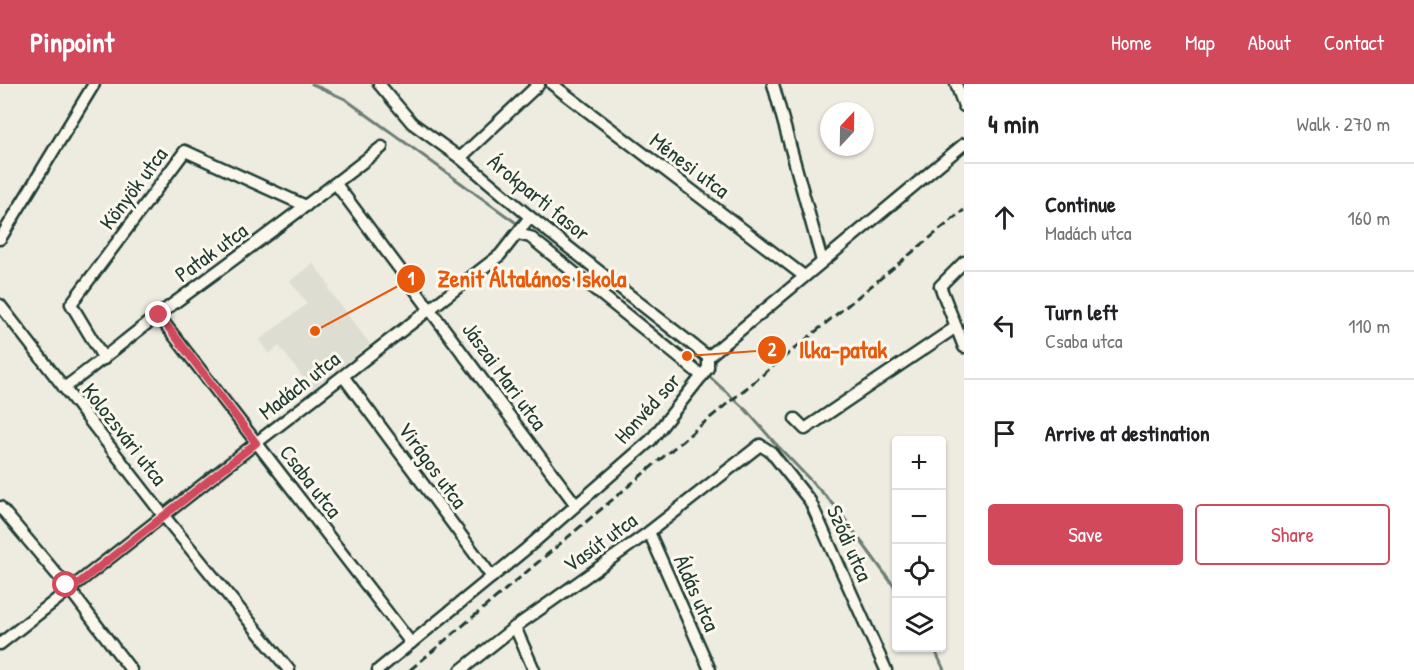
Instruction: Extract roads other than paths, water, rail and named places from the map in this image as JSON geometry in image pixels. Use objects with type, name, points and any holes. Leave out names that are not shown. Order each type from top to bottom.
[{"type":"street","points":[[0,239],[94,84]]},
{"type":"street","name":"Árokparti fasor","points":[[379,84],[412,123],[460,158],[524,226],[705,369]]},
{"type":"street","points":[[460,158],[539,84]]},
{"type":"street","name":"Ménesi utca","points":[[552,84],[804,276]]},
{"type":"street","points":[[773,84],[822,261]]},
{"type":"street","points":[[956,84],[964,106]]},
{"type":"street","name":"Honvéd sor","points":[[378,670],[492,577],[651,440],[705,369],[804,276],[964,144]]},
{"type":"street","name":"Patak utca","points":[[64,388],[382,147]]},
{"type":"street","name":"Könyök utca","points":[[104,359],[71,304],[185,151],[306,206]]},
{"type":"street","name":"Jászai Mari utca","points":[[336,184],[431,308],[576,505]]},
{"type":"street","name":"Árokparti fasor","points":[[524,226],[530,237],[705,369]]},
{"type":"street","name":"Madách utca","points":[[0,644],[500,255],[524,226]]},
{"type":"street","points":[[964,262],[940,286],[964,347]]},
{"type":"street","name":"Kolozsvári utca","points":[[0,304],[164,516],[289,670]]},
{"type":"street","name":"Csaba utca","points":[[159,315],[411,643]]},
{"type":"street","points":[[795,418],[805,429],[956,327]]},
{"type":"street","name":"Virágos utca","points":[[344,376],[492,577]]},
{"type":"street","name":"Vasút utca","points":[[461,670],[515,627],[649,532],[760,445]]},
{"type":"street","name":"Sződi utca","points":[[760,445],[771,452],[810,501],[886,670]]},
{"type":"street","points":[[0,507],[70,590],[131,670]]},
{"type":"street","name":"Áldás utca","points":[[649,532],[710,670]]},
{"type":"street","points":[[515,627],[534,670]]},
{"type":"waterway","points":[[312,84],[345,99],[519,225]]},
{"type":"waterway","points":[[585,274],[687,356],[746,410],[836,507],[892,584]]},
{"type":"waterway","points":[[936,652],[944,670]]},
{"type":"railway","points":[[410,670],[694,431],[964,210]]},
{"type":"place","name":"Zenit Általános Iskola","points":[[315,331]]},
{"type":"place","name":"Ilka-patak","points":[[687,356]]}]
